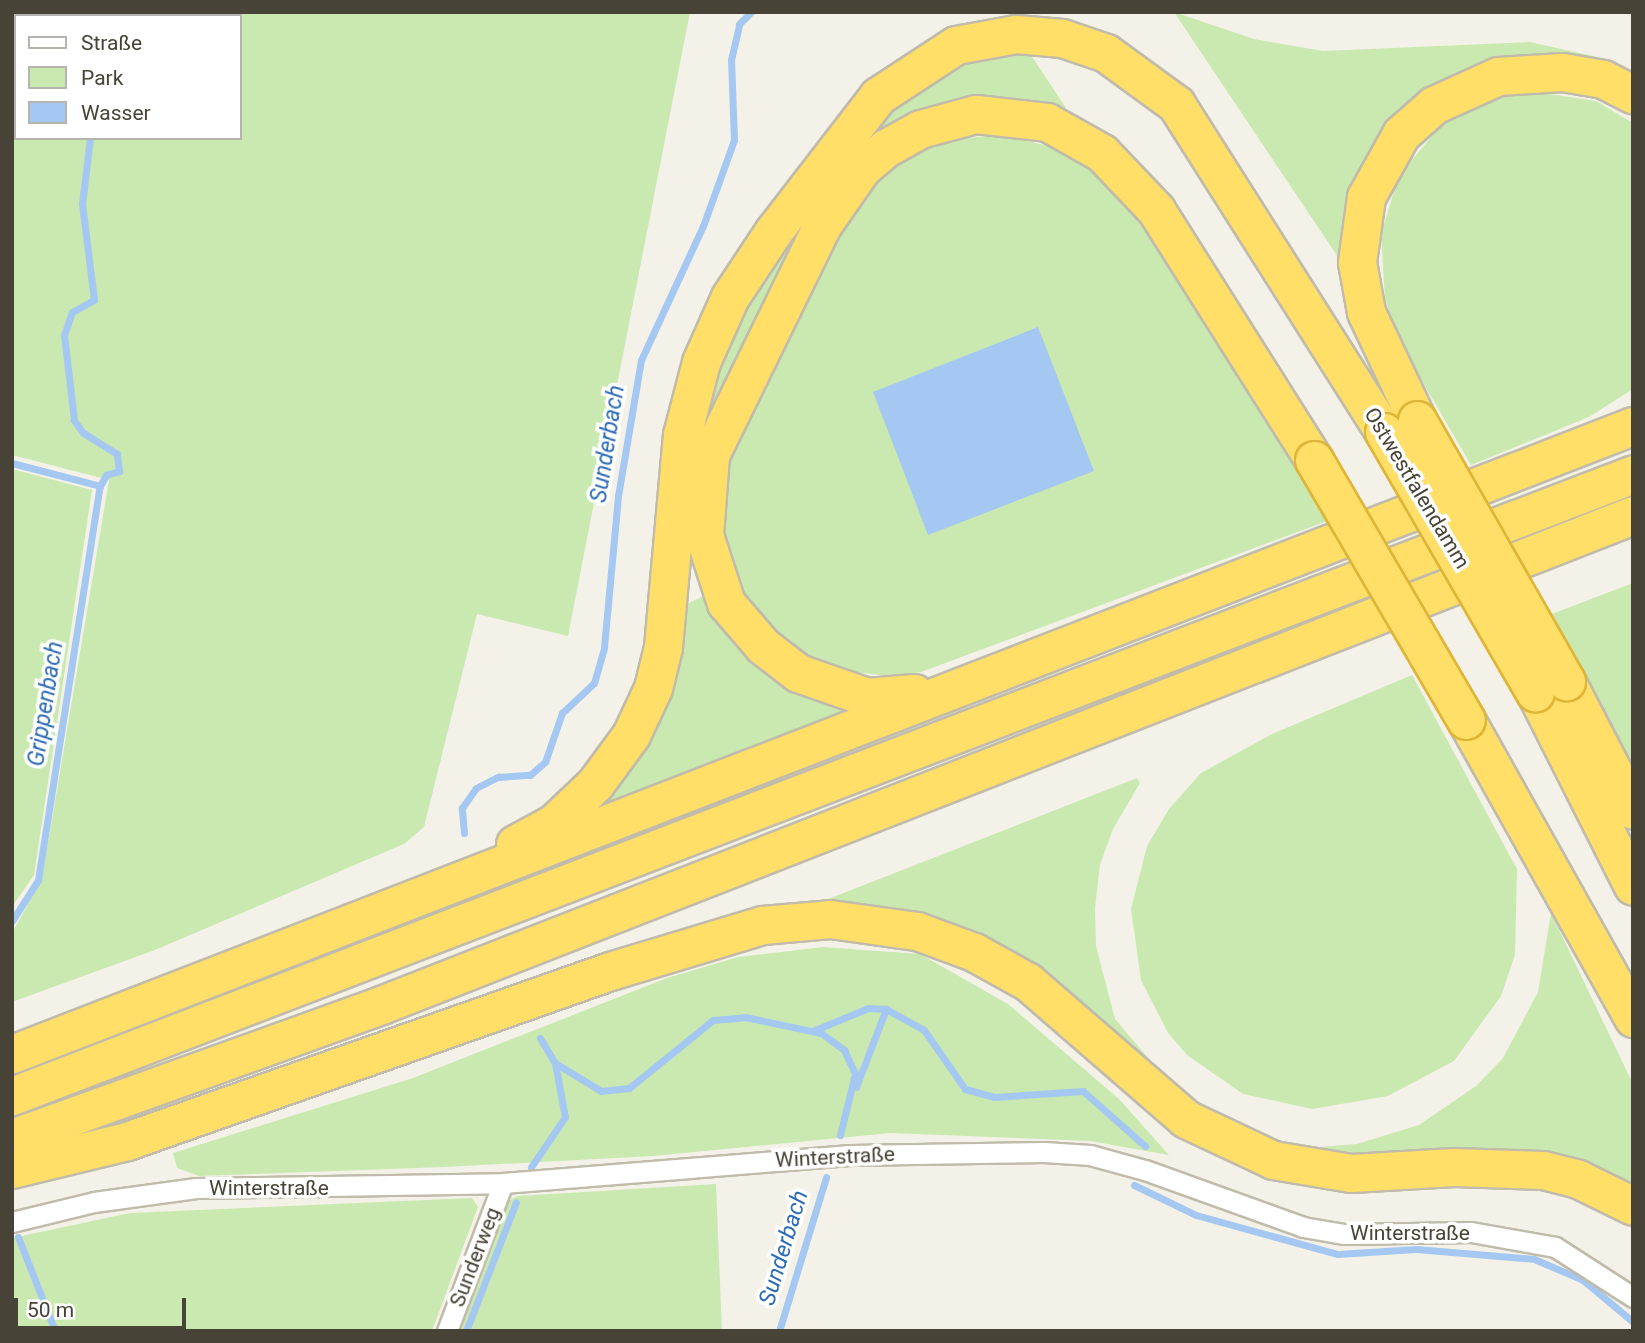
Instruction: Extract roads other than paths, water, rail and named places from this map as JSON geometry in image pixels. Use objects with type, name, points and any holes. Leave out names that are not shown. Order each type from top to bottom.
[{"type":"highway","name":"Ostwestfalendamm","points":[[434,888],[554,822],[595,784],[631,735],[653,688],[663,647],[673,500],[682,435],[701,362],[730,297],[772,232],[878,96],[956,45],[1016,34],[1062,38],[1106,53],[1176,104],[1400,426]]},
{"type":"highway","points":[[1633,94],[1603,79],[1562,72],[1497,76],[1434,104],[1401,134],[1366,197],[1357,262],[1366,312],[1400,426],[1550,687],[1633,810]]},
{"type":"highway","points":[[990,676],[867,697],[797,673],[734,612],[714,573],[704,535],[710,455],[842,193],[886,148],[920,129],[976,114],[1047,122],[1102,153],[1156,210],[1314,460],[1466,720],[1633,1018]]},
{"type":"highway","points":[[12,1054],[434,888],[557,847],[1631,426]]},
{"type":"highway","points":[[12,1096],[1633,474]]},
{"type":"highway","points":[[12,1138],[381,1006],[1633,515]]},
{"type":"highway","points":[[1550,687],[1633,886]]},
{"type":"highway","points":[[12,1169],[127,1140],[698,944],[762,925],[830,919],[917,931],[974,952],[1028,982],[1185,1119],[1246,1149],[1312,1169],[1351,1173],[1454,1167],[1543,1170],[1578,1179],[1633,1206]]},
{"type":"street","name":"Winterstraße","points":[[12,1222],[93,1202],[196,1188],[503,1183],[850,1155],[1090,1155],[1303,1227],[1345,1234],[1471,1232],[1555,1247],[1633,1297]]},
{"type":"street","name":"Sunderweg","points":[[447,1331],[503,1183]]},
{"type":"water","points":[[1038,327],[1094,471],[928,535],[873,392]]},
{"type":"waterway","name":"Sunderbach","points":[[464,833],[462,808],[476,788],[498,777],[530,775],[545,762],[562,713],[594,683],[604,647],[618,496],[641,360],[703,226],[734,140],[731,60],[739,24],[751,12]]},
{"type":"waterway","name":"Grippenbach","points":[[12,921],[38,880],[100,486],[106,475],[119,471],[117,454],[83,433],[74,420],[64,335],[72,312],[94,300],[82,204],[90,140]]},
{"type":"waterway","name":"Grippenbach","points":[[12,463],[100,486]]},
{"type":"waterway","points":[[815,1030],[868,1008],[886,1009],[924,1030],[965,1089],[994,1097],[1083,1091],[1145,1146]]},
{"type":"waterway","points":[[856,1087],[886,1009]]},
{"type":"waterway","name":"Sunderbach","points":[[540,1038],[555,1063],[601,1091],[629,1088],[713,1020],[745,1017],[821,1033],[844,1050],[855,1074],[840,1135]]},
{"type":"waterway","name":"Sunderbach","points":[[531,1167],[565,1117],[555,1063]]},
{"type":"waterway","name":"Sunderbach","points":[[779,1331],[826,1177]]},
{"type":"waterway","points":[[1134,1185],[1196,1215],[1338,1254],[1416,1249],[1534,1259],[1583,1280],[1633,1322]]},
{"type":"waterway","name":"Sunderbach","points":[[466,1331],[516,1202]]},
{"type":"waterway","name":"Grippenbach","points":[[18,1237],[55,1331]]}]
